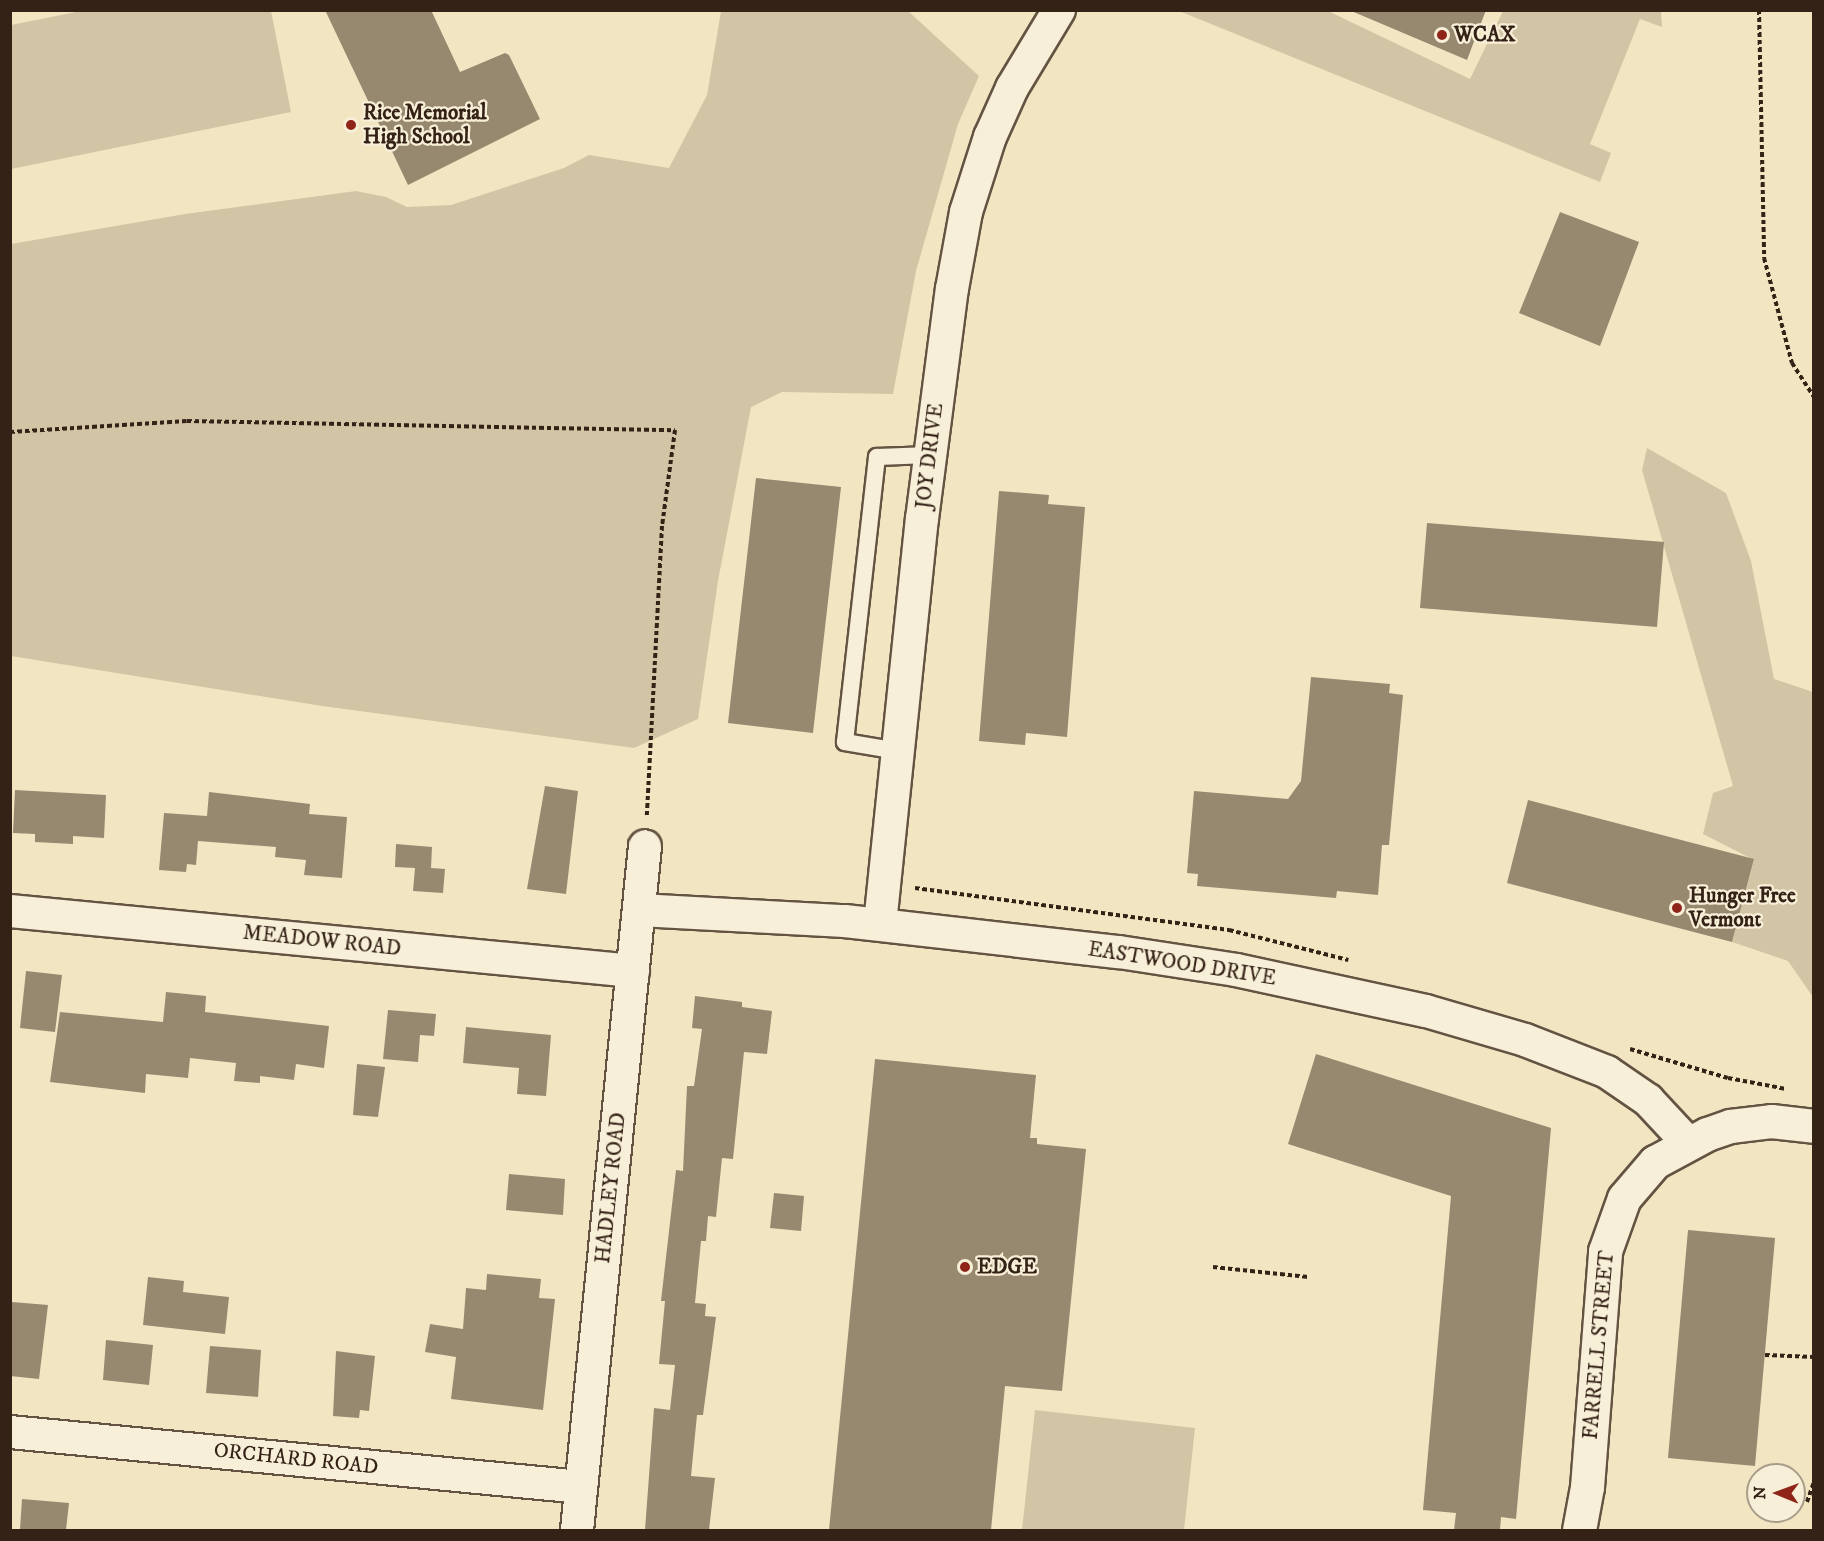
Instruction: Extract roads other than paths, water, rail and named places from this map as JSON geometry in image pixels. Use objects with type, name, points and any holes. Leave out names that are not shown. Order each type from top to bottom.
[{"type":"street","name":"JOY DRIVE","points":[[880,924],[930,455],[966,212],[990,137],[1012,88],[1059,10]]},
{"type":"street","name":"HADLEY ROAD","points":[[577,1530],[645,846]]},
{"type":"street","name":"EASTWOOD DRIVE","points":[[639,910],[880,924],[1195,963],[1426,1011],[1536,1044],[1606,1072],[1648,1100],[1687,1142]]},
{"type":"street","name":"MEADOW ROAD","points":[[10,911],[633,971]]},
{"type":"street","name":"FARRELL STREET","points":[[1578,1530],[1587,1487],[1605,1251],[1624,1198],[1637,1179],[1655,1161],[1687,1142],[1739,1125],[1771,1121],[1814,1126]]},
{"type":"street","name":"ORCHARD ROAD","points":[[10,1432],[581,1487]]},
{"type":"lane","points":[[898,750],[845,742],[877,457],[930,455]]},
{"type":"place","name":"WCAX","points":[[1442,35]]},
{"type":"place","name":"Rice Memorial High School","points":[[351,125]]},
{"type":"place","name":"Hunger Free Vermont","points":[[1677,908]]},
{"type":"place","name":"EDGE","points":[[965,1267]]}]
